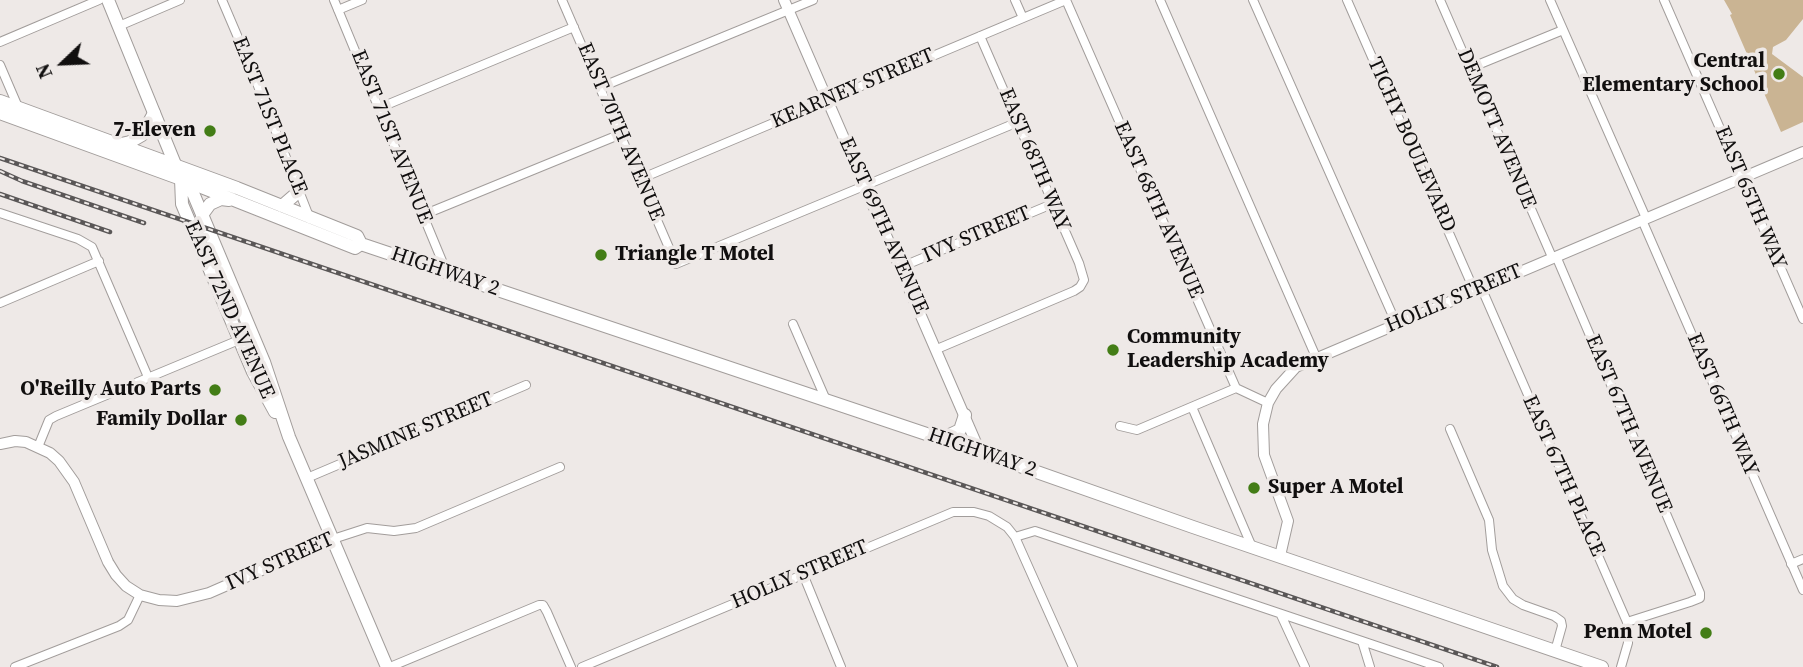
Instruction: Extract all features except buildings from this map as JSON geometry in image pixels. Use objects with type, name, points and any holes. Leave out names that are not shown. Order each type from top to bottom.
[{"type":"main road","name":"EAST 72ND AVENUE","points":[[108,0],[181,179],[192,193],[202,215],[264,362],[289,437],[388,667]]},
{"type":"main road","name":"HIGHWAY 2","points":[[0,101],[309,216],[357,236],[361,244],[981,452],[1602,667]]},
{"type":"main road","name":"HIGHWAY 2","points":[[0,113],[181,179],[355,248],[361,244]]},
{"type":"main road","points":[[121,144],[139,138],[146,131],[154,113]]},
{"type":"main road","name":"EAST 72ND AVENUE","points":[[181,179],[181,204],[259,384],[289,437]]},
{"type":"main road","points":[[282,206],[297,193],[297,185]]},
{"type":"main road","points":[[202,215],[205,208],[215,201],[236,201]]},
{"type":"main road","points":[[942,439],[960,430],[965,415]]},
{"type":"street","points":[[0,42],[99,0]]},
{"type":"street","points":[[119,26],[180,0]]},
{"type":"street","name":"EAST 71ST PLACE","points":[[222,0],[274,125],[314,232]]},
{"type":"street","name":"EAST 71ST AVENUE","points":[[334,0],[447,273]]},
{"type":"street","points":[[338,10],[362,0]]},
{"type":"street","points":[[563,2],[574,0]]},
{"type":"street","points":[[601,87],[786,5],[813,0]]},
{"type":"street","points":[[1015,0],[1023,18]]},
{"type":"street","name":"KEARNEY STREET","points":[[640,179],[1066,0]]},
{"type":"street","name":"EAST 68TH AVENUE","points":[[1066,0],[1236,388]]},
{"type":"street","points":[[1160,0],[1316,357]]},
{"type":"street","points":[[1253,0],[1396,323]]},
{"type":"street","name":"TICHY BOULEVARD","points":[[1347,0],[1477,289]]},
{"type":"street","name":"DEMOTT AVENUE","points":[[1440,0],[1554,257]]},
{"type":"street","name":"EAST 66TH WAY","points":[[1550,0],[1803,590]]},
{"type":"street","name":"EAST 65TH WAY","points":[[1664,0],[1803,319]]},
{"type":"street","name":"EAST 70TH AVENUE","points":[[563,2],[676,264],[866,186]]},
{"type":"street","name":"EAST 69TH AVENUE","points":[[786,5],[981,452]]},
{"type":"street","points":[[379,108],[574,26]]},
{"type":"street","points":[[1470,68],[1563,30]]},
{"type":"street","name":"EAST 68TH WAY","points":[[937,349],[1074,291],[1082,285],[1084,277],[981,36]]},
{"type":"street","points":[[0,65],[18,107]]},
{"type":"street","points":[[866,186],[1018,122]]},
{"type":"street","points":[[423,215],[621,134]]},
{"type":"street","name":"HOLLY STREET","points":[[1268,402],[1296,367],[1316,357],[1803,152]]},
{"type":"street","name":"IVY STREET","points":[[901,267],[1052,204]]},
{"type":"street","points":[[0,213],[76,238],[92,247],[148,377]]},
{"type":"street","name":"EAST 67TH AVENUE","points":[[1554,257],[1700,593],[1698,599],[1627,622]]},
{"type":"street","points":[[0,303],[99,261]]},
{"type":"street","name":"EAST 67TH PLACE","points":[[1477,289],[1627,622],[1628,643],[1621,667]]},
{"type":"street","points":[[793,324],[826,400]]},
{"type":"street","points":[[38,447],[49,420],[239,340]]},
{"type":"street","name":"JASMINE STREET","points":[[307,478],[526,385]]},
{"type":"street","points":[[1121,426],[1137,430],[1236,388],[1268,402],[1263,424],[1264,455],[1288,521],[1280,556]]},
{"type":"street","points":[[1192,407],[1252,547]]},
{"type":"street","points":[[1450,429],[1489,520],[1492,550],[1503,586],[1513,599],[1561,621],[1555,651]]},
{"type":"street","points":[[0,444],[15,441],[38,447],[50,453],[67,470],[108,562],[126,586],[141,595],[128,620],[118,626],[15,667]]},
{"type":"street","name":"IVY STREET","points":[[141,595],[159,600],[193,598],[360,529],[394,531],[416,528],[560,467]]},
{"type":"street","name":"HOLLY STREET","points":[[582,667],[953,512],[974,512],[989,516],[1007,527],[1016,537]]},
{"type":"street","points":[[1073,667],[1016,537],[1035,531],[1362,641],[1422,664],[1440,667]]},
{"type":"street","points":[[1791,564],[1803,559]]},
{"type":"street","points":[[803,574],[841,667]]},
{"type":"street","points":[[388,667],[525,609],[543,605],[570,667]]},
{"type":"street","points":[[1281,615],[1305,667]]},
{"type":"street","points":[[1362,641],[1370,667]]},
{"type":"street","points":[[604,657],[608,667]]},
{"type":"shaded area","name":"Central Elementary School","points":[[1724,0],[1803,0],[1803,19],[1786,40],[1773,47],[1772,54],[1803,77],[1803,122],[1781,132]]},
{"type":"railway","points":[[0,158],[1497,667]]},
{"type":"railway","points":[[0,171],[144,223]]},
{"type":"railway","points":[[0,194],[110,232]]},
{"type":"place","name":"Central Elementary School","points":[[1779,74]]},
{"type":"place","name":"7-Eleven","points":[[210,131]]},
{"type":"place","name":"Triangle T Motel","points":[[601,255]]},
{"type":"place","name":"Community Leadership Academy","points":[[1113,350]]},
{"type":"place","name":"O'Reilly Auto Parts","points":[[215,390]]},
{"type":"place","name":"Family Dollar","points":[[241,420]]},
{"type":"place","name":"Super A Motel","points":[[1254,488]]},
{"type":"place","name":"Penn Motel","points":[[1706,633]]}]
